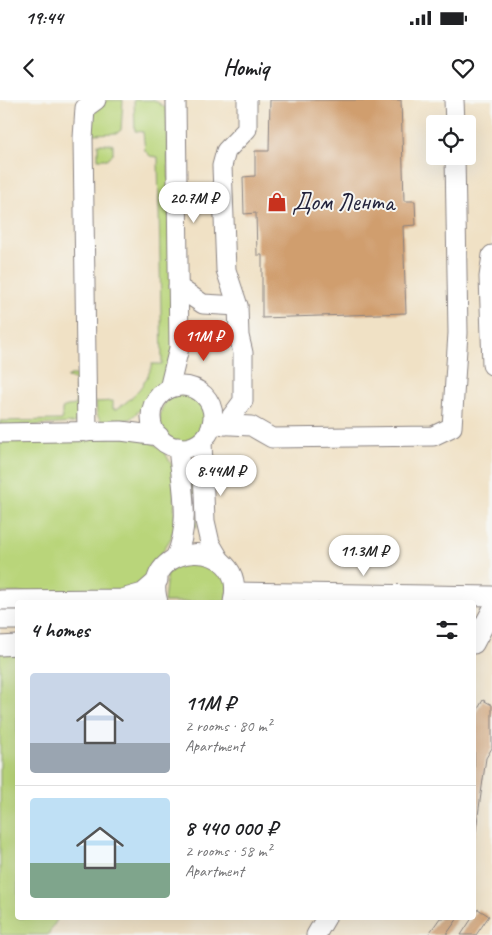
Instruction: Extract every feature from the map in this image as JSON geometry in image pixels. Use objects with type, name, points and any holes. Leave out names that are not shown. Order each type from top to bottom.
[{"type":"street","points":[[87,432],[83,138],[85,108],[96,100]]},
{"type":"street","points":[[0,434],[121,431],[159,436],[178,447],[186,447],[202,441],[243,401],[243,353],[239,336],[238,306],[226,270],[222,166],[226,151],[247,129],[247,100]]},
{"type":"street","points":[[454,100],[455,115]]},
{"type":"street","points":[[169,389],[177,364],[179,348],[172,103]]},
{"type":"street","points":[[219,425],[251,426],[272,438],[434,436],[452,427],[458,333],[455,165]]},
{"type":"street","points":[[492,255],[489,277],[492,365]]},
{"type":"street","points":[[178,287],[198,302],[210,306],[238,306]]},
{"type":"street","points":[[179,328],[189,318],[210,306]]},
{"type":"street","points":[[179,348],[202,394],[211,405],[219,425]]},
{"type":"street","points":[[159,436],[152,419],[156,400],[169,389],[180,386],[235,404],[243,401]]},
{"type":"street","points":[[121,431],[152,419]]},
{"type":"street","points":[[202,441],[205,521],[210,543],[233,580],[234,597],[492,596]]},
{"type":"street","points":[[176,558],[182,543],[185,526],[178,447]]},
{"type":"street","points":[[158,600],[156,588],[158,580],[167,564],[176,558],[195,552],[220,560]]},
{"type":"street","points":[[0,600],[122,599],[143,592],[158,580]]},
{"type":"street","points":[[476,640],[492,610]]},
{"type":"street","points":[[0,620],[15,620]]},
{"type":"street","points":[[0,646],[15,645]]},
{"type":"street","points":[[316,935],[325,920]]},
{"type":"green space","points":[[106,100],[123,100],[121,130],[117,133],[92,134],[94,112]]},
{"type":"green space","points":[[134,100],[154,100],[166,108],[174,366],[170,375],[150,393],[144,406],[130,419],[102,422],[97,415],[96,402],[113,401],[113,409],[117,409],[139,390],[147,378],[152,364],[162,364],[158,157],[150,156],[145,151],[143,132],[135,131]]},
{"type":"green space","points":[[98,144],[113,144],[113,154],[107,159],[98,159]]},
{"type":"green space","points":[[70,375],[76,375],[80,380],[80,416],[75,423],[0,427],[0,421],[62,420],[62,409],[67,406],[76,405],[75,379],[67,378]]},
{"type":"green space","points":[[185,393],[194,395],[205,404],[210,418],[208,427],[199,438],[185,443],[176,441],[165,432],[160,418],[162,409],[171,398]]},
{"type":"green space","points":[[135,437],[153,443],[164,451],[174,469],[175,526],[171,538],[143,583],[125,591],[0,593],[0,438]]},
{"type":"green space","points":[[194,459],[197,527],[190,524],[189,460]]},
{"type":"green space","points":[[187,559],[216,565],[228,582],[227,600],[164,600],[167,574]]},
{"type":"green space","points":[[0,649],[15,649],[15,920],[57,920],[48,935],[0,935]]},
{"type":"building","points":[[270,100],[401,100],[404,201],[415,201],[416,225],[403,226],[406,313],[262,318],[262,255],[257,255],[256,213],[244,214],[243,177],[255,176],[255,151],[269,151]]},
{"type":"building","points":[[483,700],[492,705],[492,748],[486,758],[476,830],[476,712]]},
{"type":"building","points":[[478,909],[489,916],[476,935],[461,935],[471,920],[476,920]]},
{"type":"building","points":[[439,920],[457,920],[446,935],[428,935]]},
{"type":"place","name":"Дом Лента","points":[[277,202]]}]
